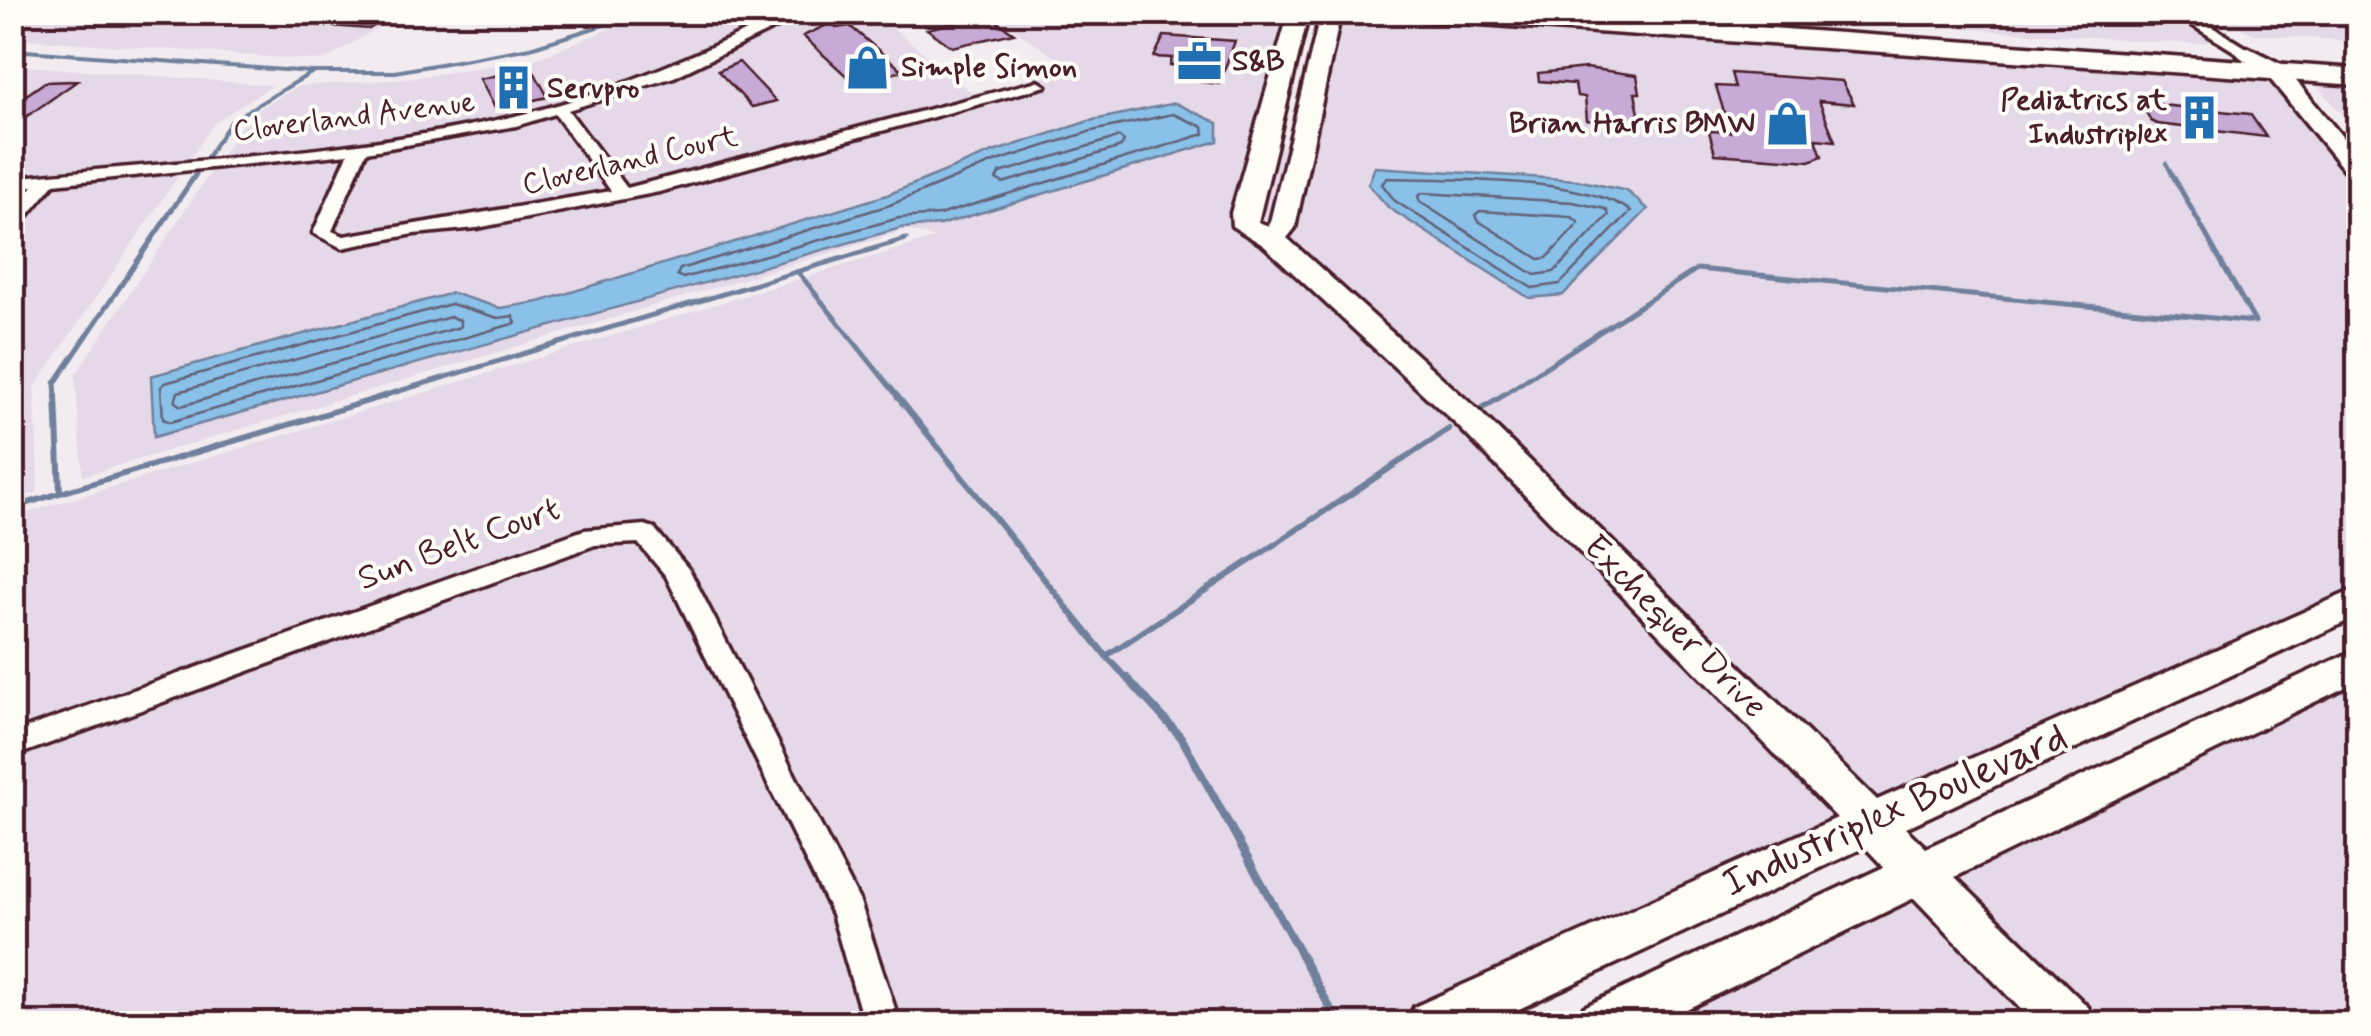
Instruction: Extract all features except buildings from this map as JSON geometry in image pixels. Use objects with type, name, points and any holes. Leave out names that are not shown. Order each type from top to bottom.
[{"type":"highway","points":[[1423,12],[2358,77]]},
{"type":"highway","points":[[1630,12],[2358,62]]},
{"type":"street","name":"Cloverland Avenue","points":[[12,182],[359,148],[476,130],[560,110],[669,74],[801,12]]},
{"type":"street","points":[[1287,202],[1248,199],[1299,12]]},
{"type":"street","points":[[1272,239],[1282,228],[1331,12]]},
{"type":"street","points":[[2178,12],[2276,70],[2358,170]]},
{"type":"street","points":[[1292,36],[1325,40]]},
{"type":"street","points":[[2247,53],[2305,72],[2328,98]]},
{"type":"street","points":[[1285,64],[1316,68]]},
{"type":"street","name":"Cloverland Court","points":[[359,148],[322,233],[342,242],[623,194],[1038,86]]},
{"type":"street","points":[[560,110],[623,194]]},
{"type":"street","points":[[1271,115],[1304,118]]},
{"type":"street","points":[[12,222],[48,179]]},
{"type":"street","name":"Exchequer Drive","points":[[1248,199],[1245,226],[1272,239],[1469,419],[2070,1024]]},
{"type":"street","name":"Sun Belt Court","points":[[12,745],[593,536],[645,534],[678,571],[848,913],[882,1024]]},
{"type":"street","name":"Industriplex Boulevard","points":[[1432,1024],[2358,601]]},
{"type":"street","name":"Industriplex Boulevard","points":[[1602,1024],[2358,664]]},
{"type":"shaded area","points":[[874,12],[978,98],[1070,68],[991,13],[1290,13],[1254,144],[1298,148],[1331,13],[1409,13],[2275,70],[2358,171],[2358,601],[1427,1023],[13,1024],[13,517],[935,238],[907,230],[83,476],[75,375],[248,116],[299,86],[405,79],[538,58],[648,13],[796,13],[682,65],[497,129],[642,88],[811,13]]},
{"type":"shaded area","points":[[12,13],[402,13],[323,61],[13,38]]},
{"type":"shaded area","points":[[1722,13],[2164,13],[2211,41],[2196,44]]},
{"type":"shaded area","points":[[2203,13],[2358,13],[2358,42],[2255,34]]},
{"type":"shaded area","points":[[12,65],[273,85],[215,122],[35,387],[38,492],[13,500]]},
{"type":"shaded area","points":[[2305,72],[2358,77],[2358,132],[2318,87]]},
{"type":"shaded area","points":[[2358,664],[2358,1023],[1604,1024],[1879,892]]},
{"type":"water","points":[[1175,103],[1218,123],[1218,141],[940,225],[901,228],[154,437],[151,376],[452,293],[500,308],[539,302],[887,195],[990,153],[1089,121]]},
{"type":"water","points":[[1375,167],[1577,180],[1627,191],[1648,209],[1563,295],[1529,298],[1389,208],[1368,184]]},
{"type":"waterway","points":[[12,50],[312,72],[395,72],[530,48],[610,23],[627,12]]},
{"type":"waterway","points":[[2354,12],[2358,21]]},
{"type":"waterway","points":[[194,176],[232,120],[311,73]]},
{"type":"waterway","points":[[2166,163],[2173,176]]},
{"type":"waterway","points":[[56,398],[55,383],[196,174]]},
{"type":"waterway","points":[[1498,398],[1697,269],[2255,322],[2172,174]]},
{"type":"waterway","points":[[376,398],[906,239]]},
{"type":"waterway","points":[[798,272],[899,398]]},
{"type":"waterway","points":[[56,396],[60,493]]},
{"type":"waterway","points":[[60,493],[385,396]]},
{"type":"waterway","points":[[897,396],[1106,656]]},
{"type":"waterway","points":[[1481,409],[1502,396]]},
{"type":"waterway","points":[[1106,656],[1449,429]]},
{"type":"waterway","points":[[12,508],[60,493]]},
{"type":"waterway","points":[[1106,656],[1128,680]]},
{"type":"waterway","points":[[1126,677],[1181,737],[1339,1024]]},
{"type":"place","name":"S&B","points":[[1199,61]]},
{"type":"place","name":"Simple Simon","points":[[868,67]]},
{"type":"place","name":"Servpro","points":[[514,88]]},
{"type":"place","name":"Pediatrics at Industriplex","points":[[2200,117]]},
{"type":"place","name":"Brian Harris BMW","points":[[1788,123]]}]
